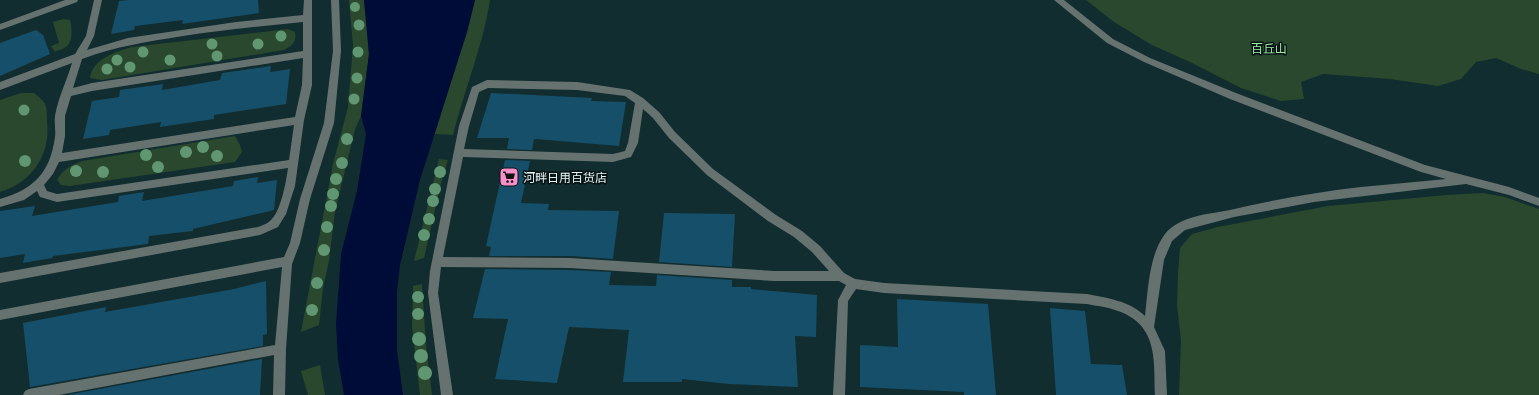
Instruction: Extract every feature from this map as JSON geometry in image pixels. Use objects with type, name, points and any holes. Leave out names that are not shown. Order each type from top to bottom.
[{"type":"street","points":[[0,27],[74,0]]},
{"type":"street","points":[[0,203],[20,198],[39,185],[50,171],[56,158],[60,136],[60,116],[78,58],[90,36],[98,0]]},
{"type":"street","points":[[0,278],[260,232],[274,224],[281,214],[290,186],[299,120],[307,85],[308,0]]},
{"type":"street","points":[[279,395],[280,349],[285,278],[288,261],[295,243],[305,199],[329,123],[337,51],[335,0]]},
{"type":"street","points":[[1058,0],[1110,41],[1147,60],[1233,96],[1376,152],[1424,169],[1509,191],[1539,202]]},
{"type":"street","points":[[0,86],[105,47],[128,41],[236,25],[308,18]]},
{"type":"street","points":[[67,94],[92,87],[307,54]]},
{"type":"street","points":[[447,395],[433,293],[437,262],[464,126],[475,90],[487,84],[569,86],[605,89],[627,93],[640,101],[656,116],[672,135],[710,172],[772,218],[798,234],[816,249],[840,276],[853,284],[884,288],[1052,296],[1087,299],[1118,306],[1137,315],[1149,326],[1159,351],[1161,395]]},
{"type":"street","points":[[459,153],[483,155],[613,158],[628,154],[633,143],[640,101]]},
{"type":"street","points":[[56,158],[299,120]]},
{"type":"street","points":[[39,185],[44,194],[57,198],[294,163]]},
{"type":"street","points":[[1149,326],[1155,276],[1162,248],[1176,230],[1200,221],[1285,202],[1363,191],[1437,185],[1466,180]]},
{"type":"street","points":[[0,315],[288,261]]},
{"type":"street","points":[[437,262],[570,263],[774,276],[840,276]]},
{"type":"street","points":[[839,395],[843,300],[853,284]]},
{"type":"street","points":[[29,395],[280,349]]},
{"type":"green space","points":[[349,0],[364,0],[369,54],[361,116],[355,129],[335,212],[329,261],[323,288],[319,325],[301,332],[333,164],[348,107],[353,46]]},
{"type":"green space","points":[[475,0],[490,0],[483,34],[453,135],[434,134],[467,32]]},
{"type":"green space","name":"百丘山","points":[[1086,0],[1539,0],[1539,74],[1521,69],[1496,58],[1476,62],[1461,79],[1438,86],[1390,79],[1323,74],[1301,82],[1304,99],[1281,101],[1241,88],[1190,62],[1152,45],[1114,22]]},
{"type":"green space","points":[[63,19],[70,20],[72,30],[71,37],[67,46],[55,52],[51,46],[59,43],[53,22]]},
{"type":"green space","points":[[288,29],[295,32],[295,41],[284,50],[102,80],[90,78],[92,71],[100,61],[112,54],[132,47]]},
{"type":"green space","points":[[21,93],[34,93],[45,104],[47,113],[46,146],[37,166],[30,175],[11,188],[0,192],[0,100]]},
{"type":"green space","points":[[235,136],[242,152],[235,162],[70,186],[61,185],[57,180],[67,168],[82,161]]},
{"type":"green space","points":[[439,159],[448,160],[442,179],[424,258],[414,261]]},
{"type":"green space","points":[[1483,193],[1505,197],[1539,209],[1539,395],[1179,395],[1181,340],[1177,306],[1180,248],[1192,234],[1218,227],[1328,206]]},
{"type":"green space","points":[[422,284],[426,345],[432,395],[420,395],[412,327],[413,286]]},
{"type":"green space","points":[[320,365],[325,395],[308,395],[301,371]]},
{"type":"water","points":[[364,0],[475,0],[467,32],[420,180],[400,265],[397,291],[397,350],[403,395],[344,395],[338,359],[336,324],[341,254],[357,191],[366,134],[361,116],[369,54]]},
{"type":"building","points":[[258,0],[259,13],[182,24],[183,20],[135,26],[134,30],[111,34],[119,1]]},
{"type":"building","points":[[36,30],[43,35],[50,54],[0,76],[0,43]]},
{"type":"building","points":[[271,66],[270,72],[290,69],[286,104],[214,115],[214,119],[160,127],[161,122],[110,130],[109,135],[83,139],[92,101],[119,97],[120,90],[163,84],[162,90],[220,80],[222,73]]},
{"type":"building","points":[[491,93],[592,98],[591,101],[626,102],[619,146],[534,139],[532,150],[507,149],[509,138],[477,138]]},
{"type":"building","points":[[505,160],[530,161],[521,203],[549,204],[548,210],[619,211],[613,259],[570,256],[489,256],[491,247],[486,246]]},
{"type":"building","points":[[258,177],[257,183],[277,180],[274,210],[193,229],[193,231],[149,236],[148,244],[53,256],[52,258],[23,263],[25,254],[0,258],[0,211],[35,206],[32,216],[118,202],[119,196],[144,192],[142,201],[233,186],[234,181]]},
{"type":"building","points":[[664,213],[735,214],[732,267],[659,262]]},
{"type":"building","points":[[485,269],[611,272],[609,285],[656,286],[657,275],[732,280],[732,287],[751,287],[751,289],[817,295],[816,337],[795,336],[798,387],[729,384],[682,379],[682,382],[623,382],[629,330],[569,327],[557,383],[495,379],[508,319],[473,318]]},
{"type":"building","points":[[266,281],[267,334],[263,335],[263,346],[30,387],[23,323],[106,307],[105,312],[234,289]]},
{"type":"building","points":[[897,299],[988,304],[996,395],[964,395],[964,392],[860,387],[860,345],[898,347]]},
{"type":"building","points":[[1050,308],[1085,311],[1091,364],[1122,365],[1127,395],[1056,395]]},
{"type":"building","points":[[262,359],[260,395],[67,395]]},
{"type":"place","name":"河畔日用百货店","points":[[509,177]]}]
